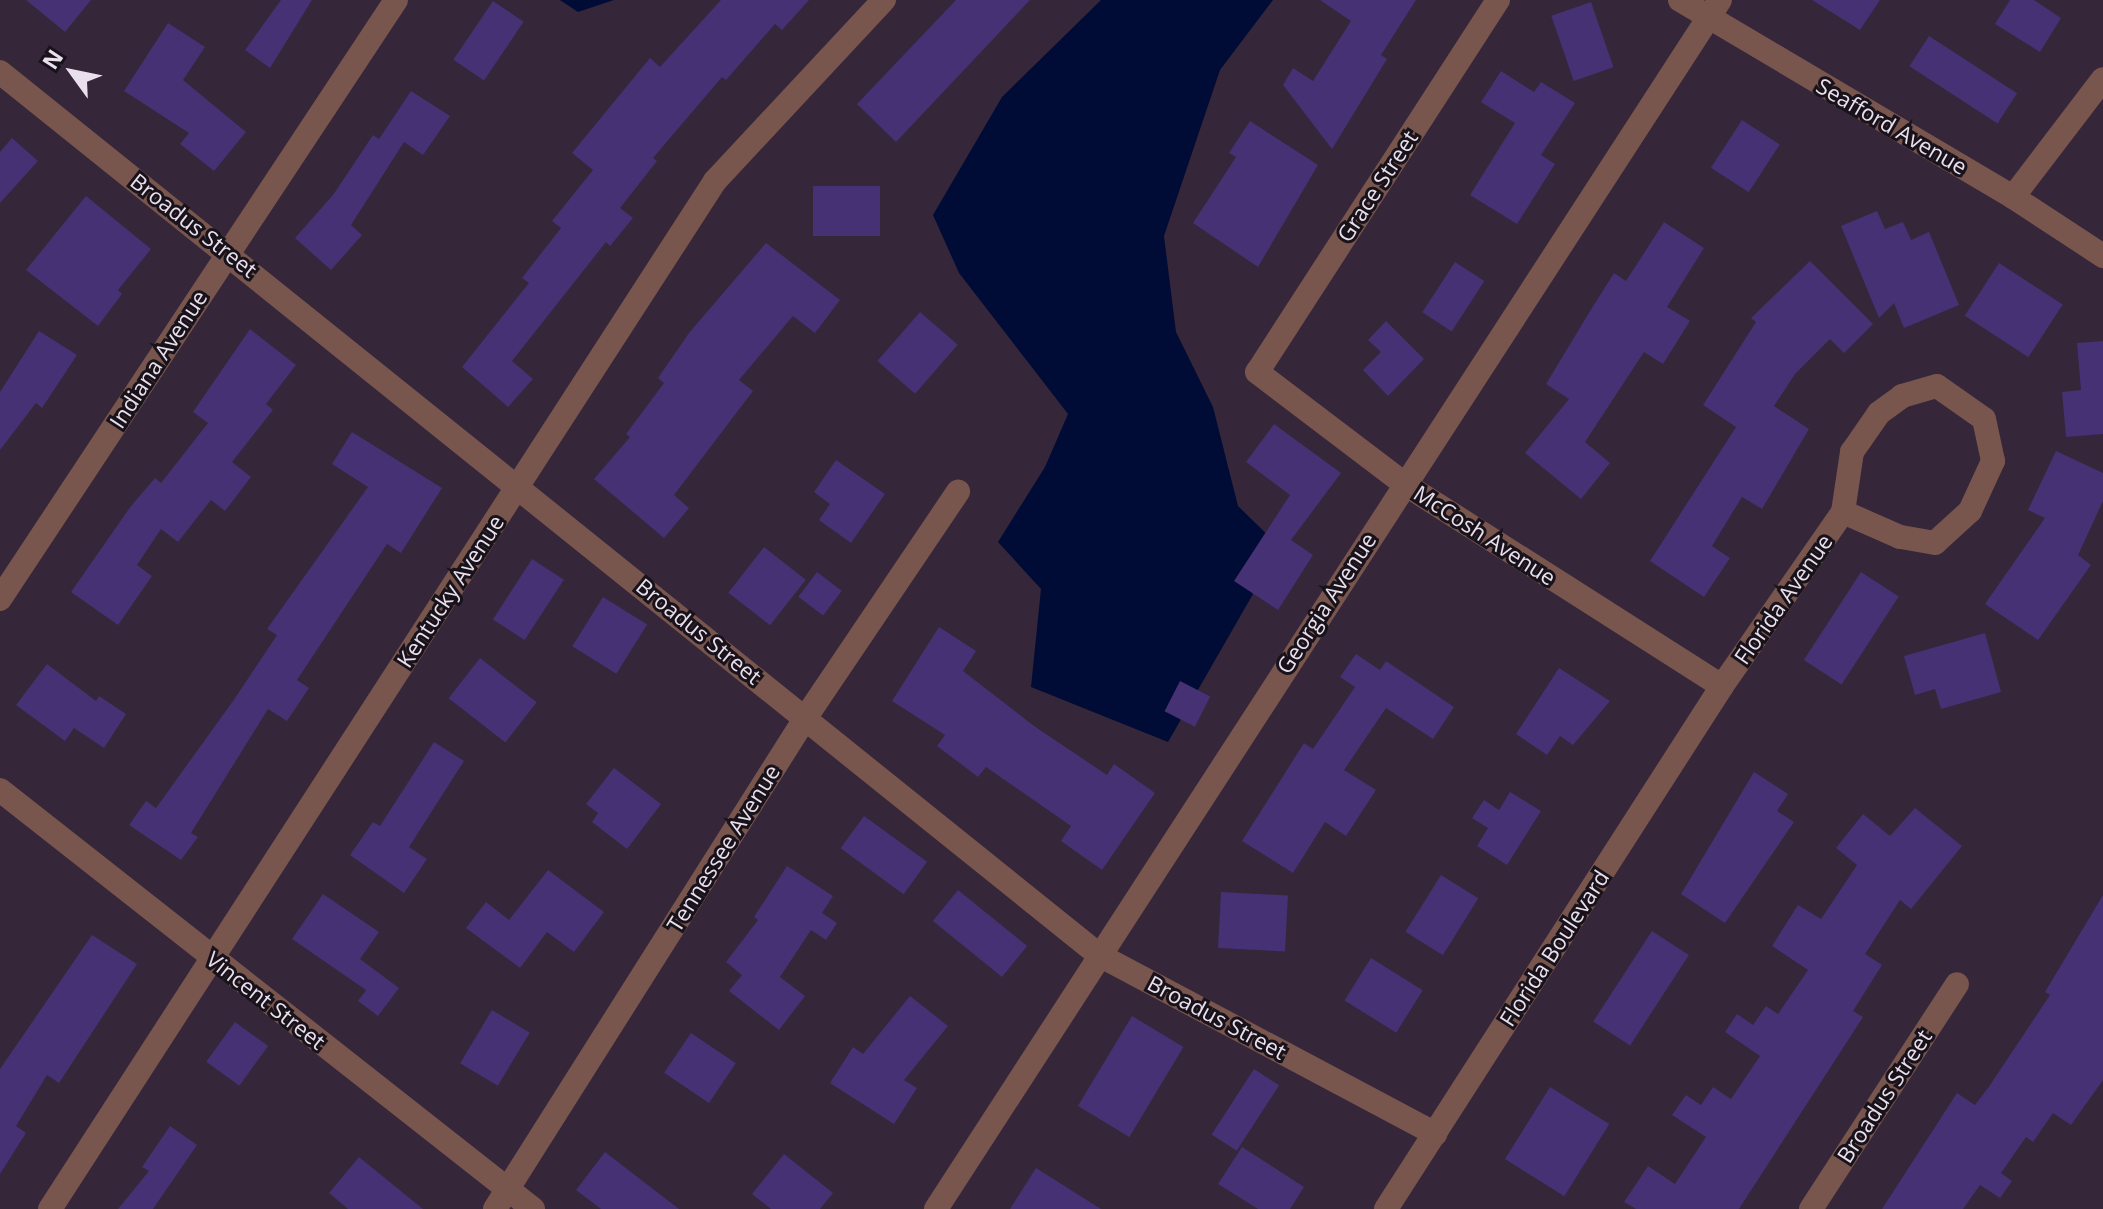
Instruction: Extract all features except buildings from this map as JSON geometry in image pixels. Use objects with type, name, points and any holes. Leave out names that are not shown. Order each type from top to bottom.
[{"type":"street","name":"Indiana Avenue","points":[[0,599],[396,0]]},
{"type":"street","name":"Kentucky Avenue","points":[[50,1209],[715,181],[884,0]]},
{"type":"street","name":"Grace Street","points":[[1257,372],[1498,0]]},
{"type":"street","name":"Seafford Avenue","points":[[1680,0],[1714,9],[2103,256]]},
{"type":"street","name":"Georgia Avenue","points":[[936,1209],[1403,483],[1714,9]]},
{"type":"street","name":"Broadus Street","points":[[0,72],[228,252],[1099,955],[1435,1134]]},
{"type":"street","points":[[2013,197],[2103,79]]},
{"type":"street","name":"McCosh Avenue","points":[[1257,372],[1403,483],[1722,686]]},
{"type":"street","name":"Florida Avenue","points":[[1722,686],[1843,512],[1852,452],[1879,413],[1902,396],[1937,386],[1984,419],[1993,461],[1970,511],[1935,543],[1900,537],[1843,512]]},
{"type":"street","name":"Tennessee Avenue","points":[[501,1199],[806,717],[958,492]]},
{"type":"street","name":"Florida Boulevard","points":[[1386,1209],[1722,686]]},
{"type":"street","name":"Vincent Street","points":[[0,790],[211,956],[501,1199],[533,1209]]},
{"type":"street","name":"Broadus Street","points":[[1811,1209],[1957,984]]},
{"type":"water","points":[[560,0],[614,0],[578,12]]},
{"type":"water","points":[[1101,0],[1273,0],[1220,70],[1164,236],[1176,332],[1213,407],[1238,506],[1280,547],[1168,742],[1031,687],[1041,589],[998,542],[1045,467],[1068,414],[959,273],[933,215],[1002,97]]}]
